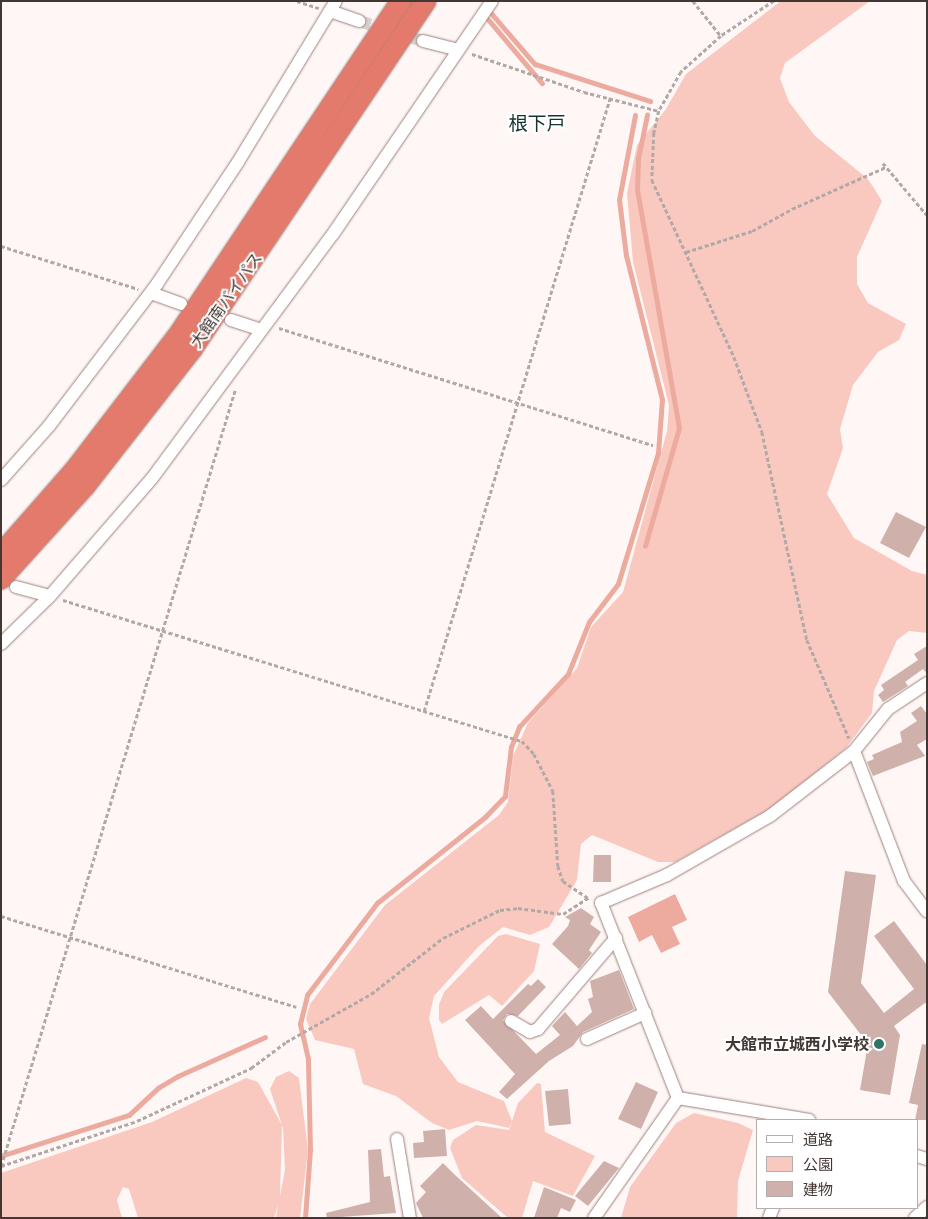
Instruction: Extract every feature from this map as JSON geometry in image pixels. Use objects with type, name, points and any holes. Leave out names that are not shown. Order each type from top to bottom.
[{"type":"highway","points":[[287,174],[385,1]]},
{"type":"highway","name":"大館南バイパス","points":[[1,554],[125,407],[194,314],[401,1]]},
{"type":"highway","name":"大館南バイパス","points":[[9,583],[140,418],[279,224],[426,1]]},
{"type":"highway","points":[[279,224],[440,1]]},
{"type":"street","points":[[1,644],[50,596],[153,477],[333,234],[492,1]]},
{"type":"street","points":[[1,480],[49,426],[150,293],[238,162],[333,6],[359,21]]},
{"type":"street","points":[[423,41],[458,50]]},
{"type":"street","points":[[150,293],[181,304]]},
{"type":"street","points":[[231,320],[263,327]]},
{"type":"street","points":[[9,583],[50,596]]},
{"type":"street","points":[[678,1098],[602,903],[667,875],[770,816],[854,751],[888,710],[927,683]]},
{"type":"street","points":[[854,751],[904,881],[927,911]]},
{"type":"street","points":[[511,1021],[530,1032],[538,1029],[616,938]]},
{"type":"street","points":[[587,1039],[645,1012]]},
{"type":"street","points":[[678,1098],[803,1119]]},
{"type":"street","points":[[594,1218],[678,1098]]},
{"type":"street","points":[[397,1139],[410,1218]]},
{"type":"street","points":[[916,1218],[927,1207]]},
{"type":"path","points":[[297,1],[333,6]]},
{"type":"path","points":[[692,1],[721,36]]},
{"type":"path","points":[[774,1],[721,36],[681,72],[659,111],[654,133],[652,180],[734,357],[762,432],[808,640],[854,751]]},
{"type":"path","points":[[458,50],[525,68],[610,98],[659,111]]},
{"type":"path","points":[[424,711],[610,98]]},
{"type":"path","points":[[884,163],[927,215]]},
{"type":"path","points":[[686,252],[752,232],[792,209],[851,186],[886,167]]},
{"type":"path","points":[[1,246],[150,293]]},
{"type":"path","points":[[263,327],[653,445]]},
{"type":"path","points":[[2,1165],[236,388]]},
{"type":"path","points":[[50,596],[522,741],[534,754],[553,792],[558,866],[564,881],[588,898],[602,903]]},
{"type":"path","points":[[2,1165],[144,1118],[251,1068],[294,1038],[308,1032],[371,994],[442,938],[500,910],[518,908],[562,914],[588,898]]},
{"type":"path","points":[[1,916],[296,1006]]},
{"type":"green space","points":[[781,1],[870,1],[785,63],[780,78],[789,102],[815,136],[868,179],[882,201],[857,257],[857,284],[868,303],[906,324],[899,340],[878,352],[853,385],[840,429],[843,448],[827,494],[854,538],[912,571],[927,575],[927,633],[909,631],[897,640],[874,691],[872,713],[846,748],[771,808],[675,862],[658,862],[592,835],[581,844],[577,880],[549,927],[530,935],[503,927],[479,946],[434,996],[429,1018],[439,1057],[458,1082],[504,1101],[512,1121],[509,1128],[477,1121],[449,1130],[432,1123],[396,1096],[363,1084],[354,1049],[315,1040],[306,1019],[310,1004],[385,905],[499,815],[508,802],[513,756],[528,723],[577,668],[591,627],[623,592],[667,431],[669,405],[633,262],[627,193],[637,145],[666,109],[686,74]]},
{"type":"green space","points":[[506,934],[540,944],[534,971],[502,1006],[489,995],[442,1024],[439,1020],[439,1005],[444,992],[498,936]]},
{"type":"green space","points":[[289,1071],[299,1078],[308,1150],[300,1218],[276,1218],[278,1205],[274,1218],[138,1218],[129,1189],[123,1187],[117,1200],[122,1218],[1,1218],[1,1173],[152,1122],[246,1078],[258,1082],[282,1125],[270,1089],[276,1077]],"holes":[[[282,1125],[285,1170],[280,1196]]]},
{"type":"green space","points":[[537,1083],[541,1084],[545,1132],[595,1156],[573,1196],[533,1181],[522,1218],[508,1218],[462,1178],[450,1148],[453,1140],[476,1125],[509,1130],[518,1103]]},
{"type":"green space","points":[[694,1113],[738,1123],[753,1130],[738,1181],[737,1218],[621,1218],[630,1187],[676,1123]]},
{"type":"shaded area","points":[[675,894],[687,920],[672,927],[680,944],[661,953],[652,935],[639,942],[628,917]]},
{"type":"building","points":[[896,512],[926,527],[909,558],[880,543]]},
{"type":"building","points":[[927,646],[927,674],[923,669],[905,682],[908,686],[883,702],[878,695],[884,690],[881,685],[918,660],[914,654]]},
{"type":"building","points":[[921,706],[927,714],[927,739],[917,745],[925,756],[873,776],[867,762],[874,759],[872,755],[902,742],[900,732],[917,721],[911,713]]},
{"type":"building","points":[[594,855],[611,855],[611,882],[593,882]]},
{"type":"building","points":[[845,871],[876,875],[861,983],[884,1013],[914,989],[874,936],[894,921],[927,965],[927,1005],[925,1003],[894,1026],[900,1035],[890,1095],[860,1090],[868,1044],[828,992]]},
{"type":"building","points":[[581,908],[594,917],[590,924],[601,932],[589,950],[592,953],[579,969],[552,944],[568,926],[570,920],[565,917]]},
{"type":"building","points":[[619,970],[634,1009],[583,1032],[573,1046],[549,1061],[507,1099],[499,1092],[515,1074],[465,1020],[481,1006],[493,1019],[528,984],[531,986],[538,979],[546,987],[518,1016],[507,1014],[503,1020],[536,1054],[560,1035],[552,1026],[565,1012],[577,1026],[592,1012],[588,999],[593,997],[590,981]]},
{"type":"building","points":[[922,1044],[927,1045],[927,1120],[915,1119],[918,1105],[909,1103]]},
{"type":"building","points":[[636,1082],[658,1092],[641,1129],[618,1119]]},
{"type":"building","points":[[568,1089],[571,1124],[549,1126],[545,1091]]},
{"type":"building","points":[[445,1129],[447,1156],[414,1158],[413,1143],[424,1142],[423,1131]]},
{"type":"building","points":[[381,1149],[384,1177],[390,1176],[396,1213],[327,1218],[326,1213],[370,1202],[368,1150]]},
{"type":"building","points":[[604,1161],[619,1168],[588,1206],[575,1196]]},
{"type":"building","points":[[443,1163],[502,1218],[423,1218],[416,1203],[426,1192],[420,1186]]},
{"type":"building","points":[[544,1187],[576,1200],[570,1212],[561,1208],[557,1218],[534,1218]]},
{"type":"waterway","points":[[492,14],[535,64],[650,101]]},
{"type":"waterway","points":[[488,19],[542,83]]},
{"type":"waterway","points":[[305,1218],[310,1150],[308,1059],[300,1024],[307,995],[377,903],[485,817],[505,796],[511,747],[519,727],[568,674],[589,622],[618,584],[658,453],[662,400],[626,256],[619,200],[635,115]]},
{"type":"waterway","points":[[645,546],[679,428],[637,190],[638,159],[647,115]]},
{"type":"waterway","points":[[1,1156],[129,1115],[158,1088],[178,1076],[265,1037]]},
{"type":"tunnel","points":[[359,21],[423,41]]},
{"type":"place","name":"大館市立城西小学校","points":[[879,1044]]},
{"type":"district","name":"根下戸","points":[[537,124]]}]
